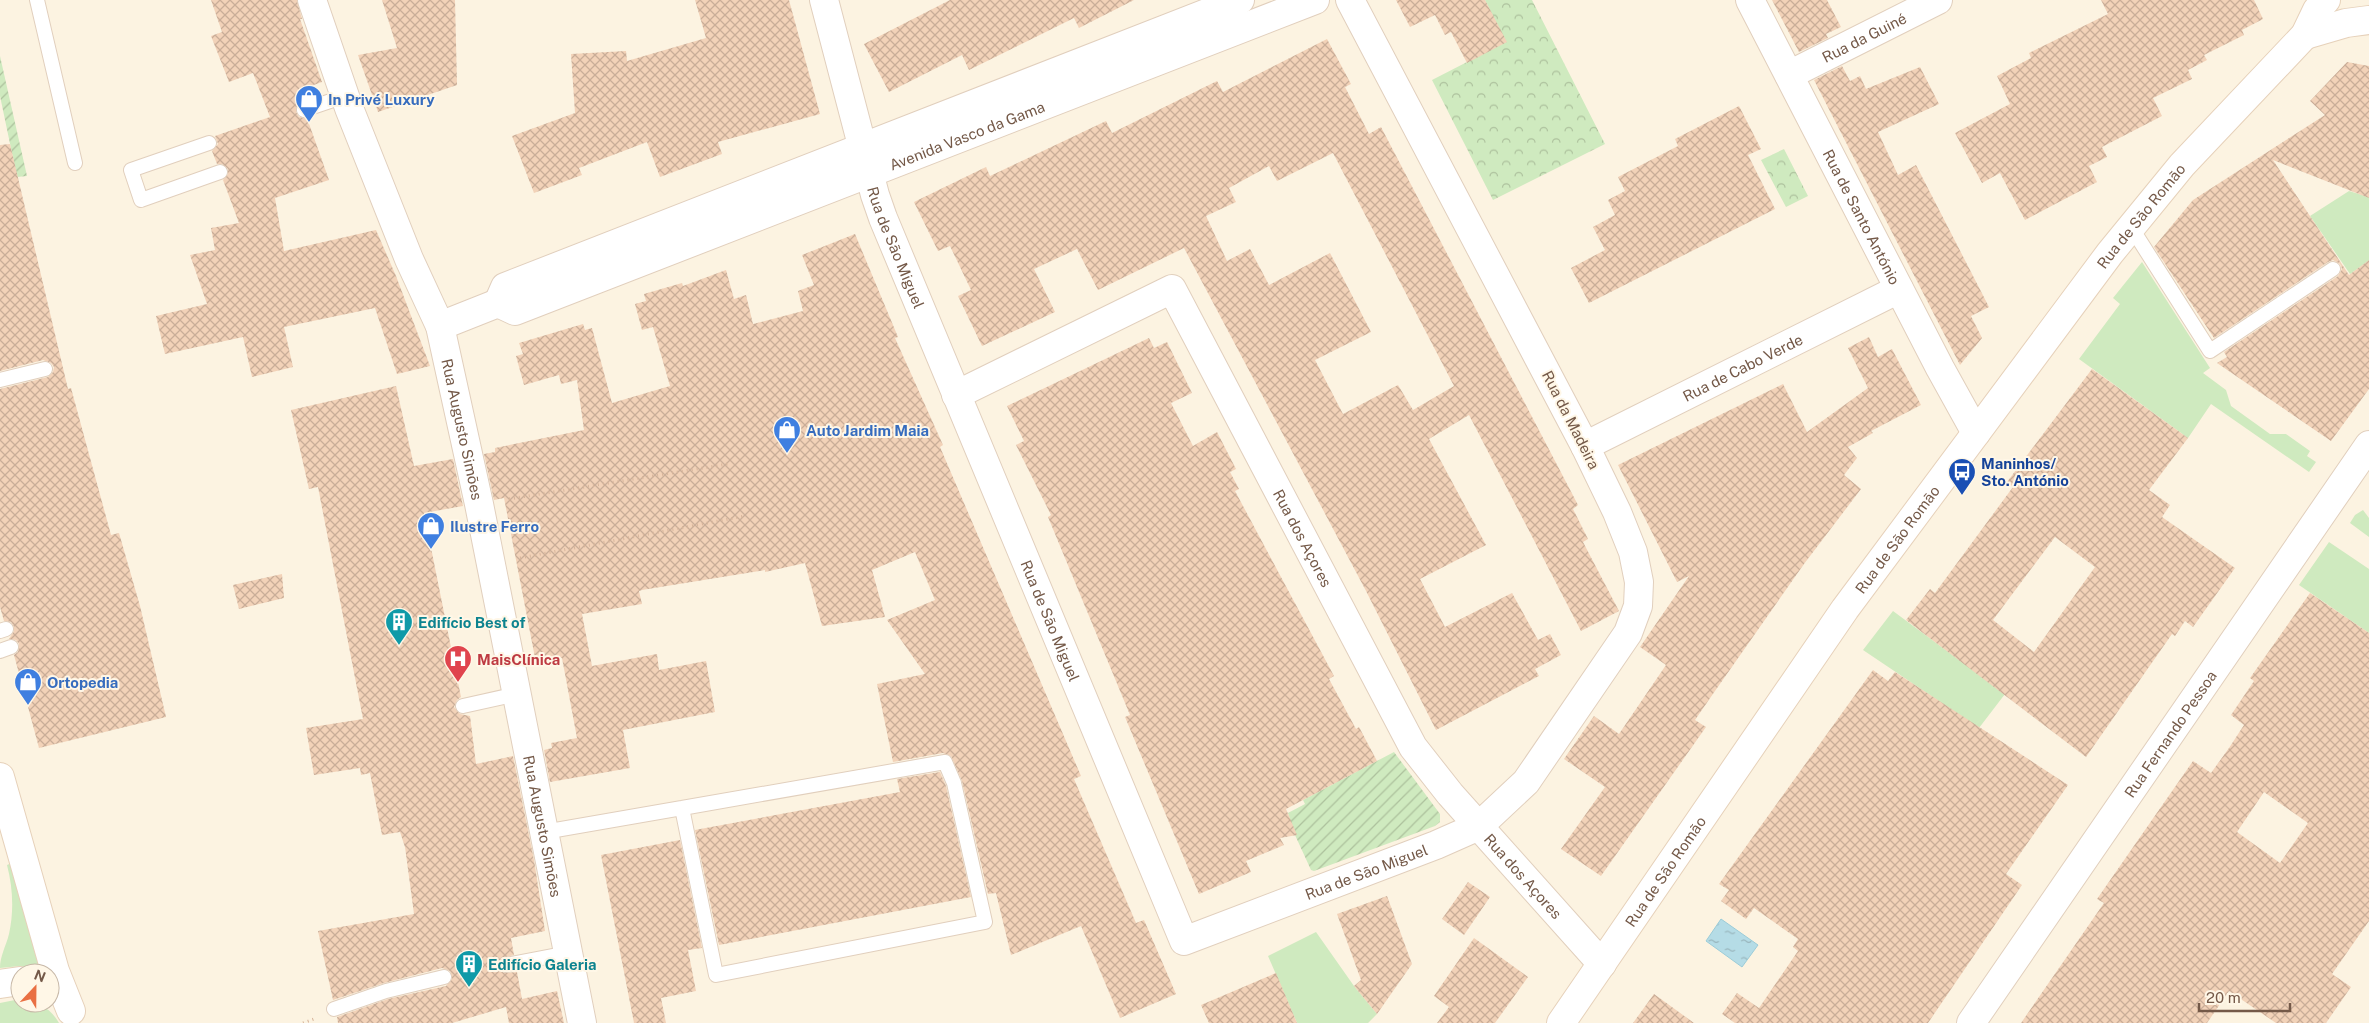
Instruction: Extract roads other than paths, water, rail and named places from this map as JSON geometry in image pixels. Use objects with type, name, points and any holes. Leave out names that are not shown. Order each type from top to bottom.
[{"type":"street","name":"Rua Augusto Simões","points":[[312,0],[345,96],[409,259],[440,326],[517,694],[582,1023]]},
{"type":"street","name":"Rua de São Miguel","points":[[824,0],[869,173],[883,218],[1184,941],[1427,848],[1479,826]]},
{"type":"street","name":"Avenida Vasco da Gama","points":[[440,326],[498,303],[515,311],[716,219],[862,147],[1196,8],[1240,0]]},
{"type":"street","name":"Avenida Vasco da Gama","points":[[716,219],[869,173],[1315,0]]},
{"type":"street","name":"Rua da Madeira","points":[[1350,0],[1585,446],[1617,512],[1633,552],[1639,582],[1638,606],[1628,633],[1536,770],[1514,794],[1479,826]]},
{"type":"street","name":"Rua de Santo António","points":[[1750,0],[1899,289],[1976,433]]},
{"type":"street","name":"Rua da Guiné","points":[[1789,75],[1938,0]]},
{"type":"street","name":"Rua de São Romão","points":[[1561,1023],[1840,617],[1976,433],[2131,228],[2182,165],[2305,35],[2317,10],[2326,0]]},
{"type":"street","points":[[1196,8],[1213,41]]},
{"type":"street","points":[[2305,35],[2346,23],[2369,20]]},
{"type":"street","name":"Rua dos Açores","points":[[956,395],[1172,289],[1413,747],[1450,794],[1602,964]]},
{"type":"street","name":"Rua de Cabo Verde","points":[[1585,446],[1899,289]]},
{"type":"street","name":"Rua Fernando Pessoa","points":[[1971,1023],[2369,445]]},
{"type":"street","points":[[0,777],[55,971],[74,1017]]},
{"type":"street","points":[[60,998],[74,1017]]},
{"type":"lane","points":[[38,0],[75,163]]},
{"type":"lane","points":[[304,110],[345,96]]},
{"type":"lane","points":[[209,143],[131,170],[141,200],[220,172]]},
{"type":"lane","points":[[2131,228],[2210,351],[2333,269]]},
{"type":"lane","points":[[0,380],[45,369]]},
{"type":"lane","points":[[463,706],[517,694]]},
{"type":"lane","points":[[544,832],[946,762],[954,783],[985,922],[716,975],[682,808]]},
{"type":"lane","points":[[506,964],[568,953]]},
{"type":"lane","points":[[334,1009],[386,991],[444,976]]},
{"type":"water","points":[[1721,919],[1758,945],[1742,967],[1706,941]]},
{"type":"place","name":"In Privé Luxury","points":[[309,123]]},
{"type":"place","name":"Auto Jardim Maia","points":[[787,454]]},
{"type":"place","name":"Maninhos/ Sto. António","points":[[1962,496]]},
{"type":"place","name":"Ilustre Ferro","points":[[431,550]]},
{"type":"place","name":"Edifício Best of","points":[[399,646]]},
{"type":"place","name":"MaisClínica","points":[[458,683]]},
{"type":"place","name":"Ortopedia","points":[[28,706]]},
{"type":"place","name":"Edifício Galeria","points":[[469,988]]}]
